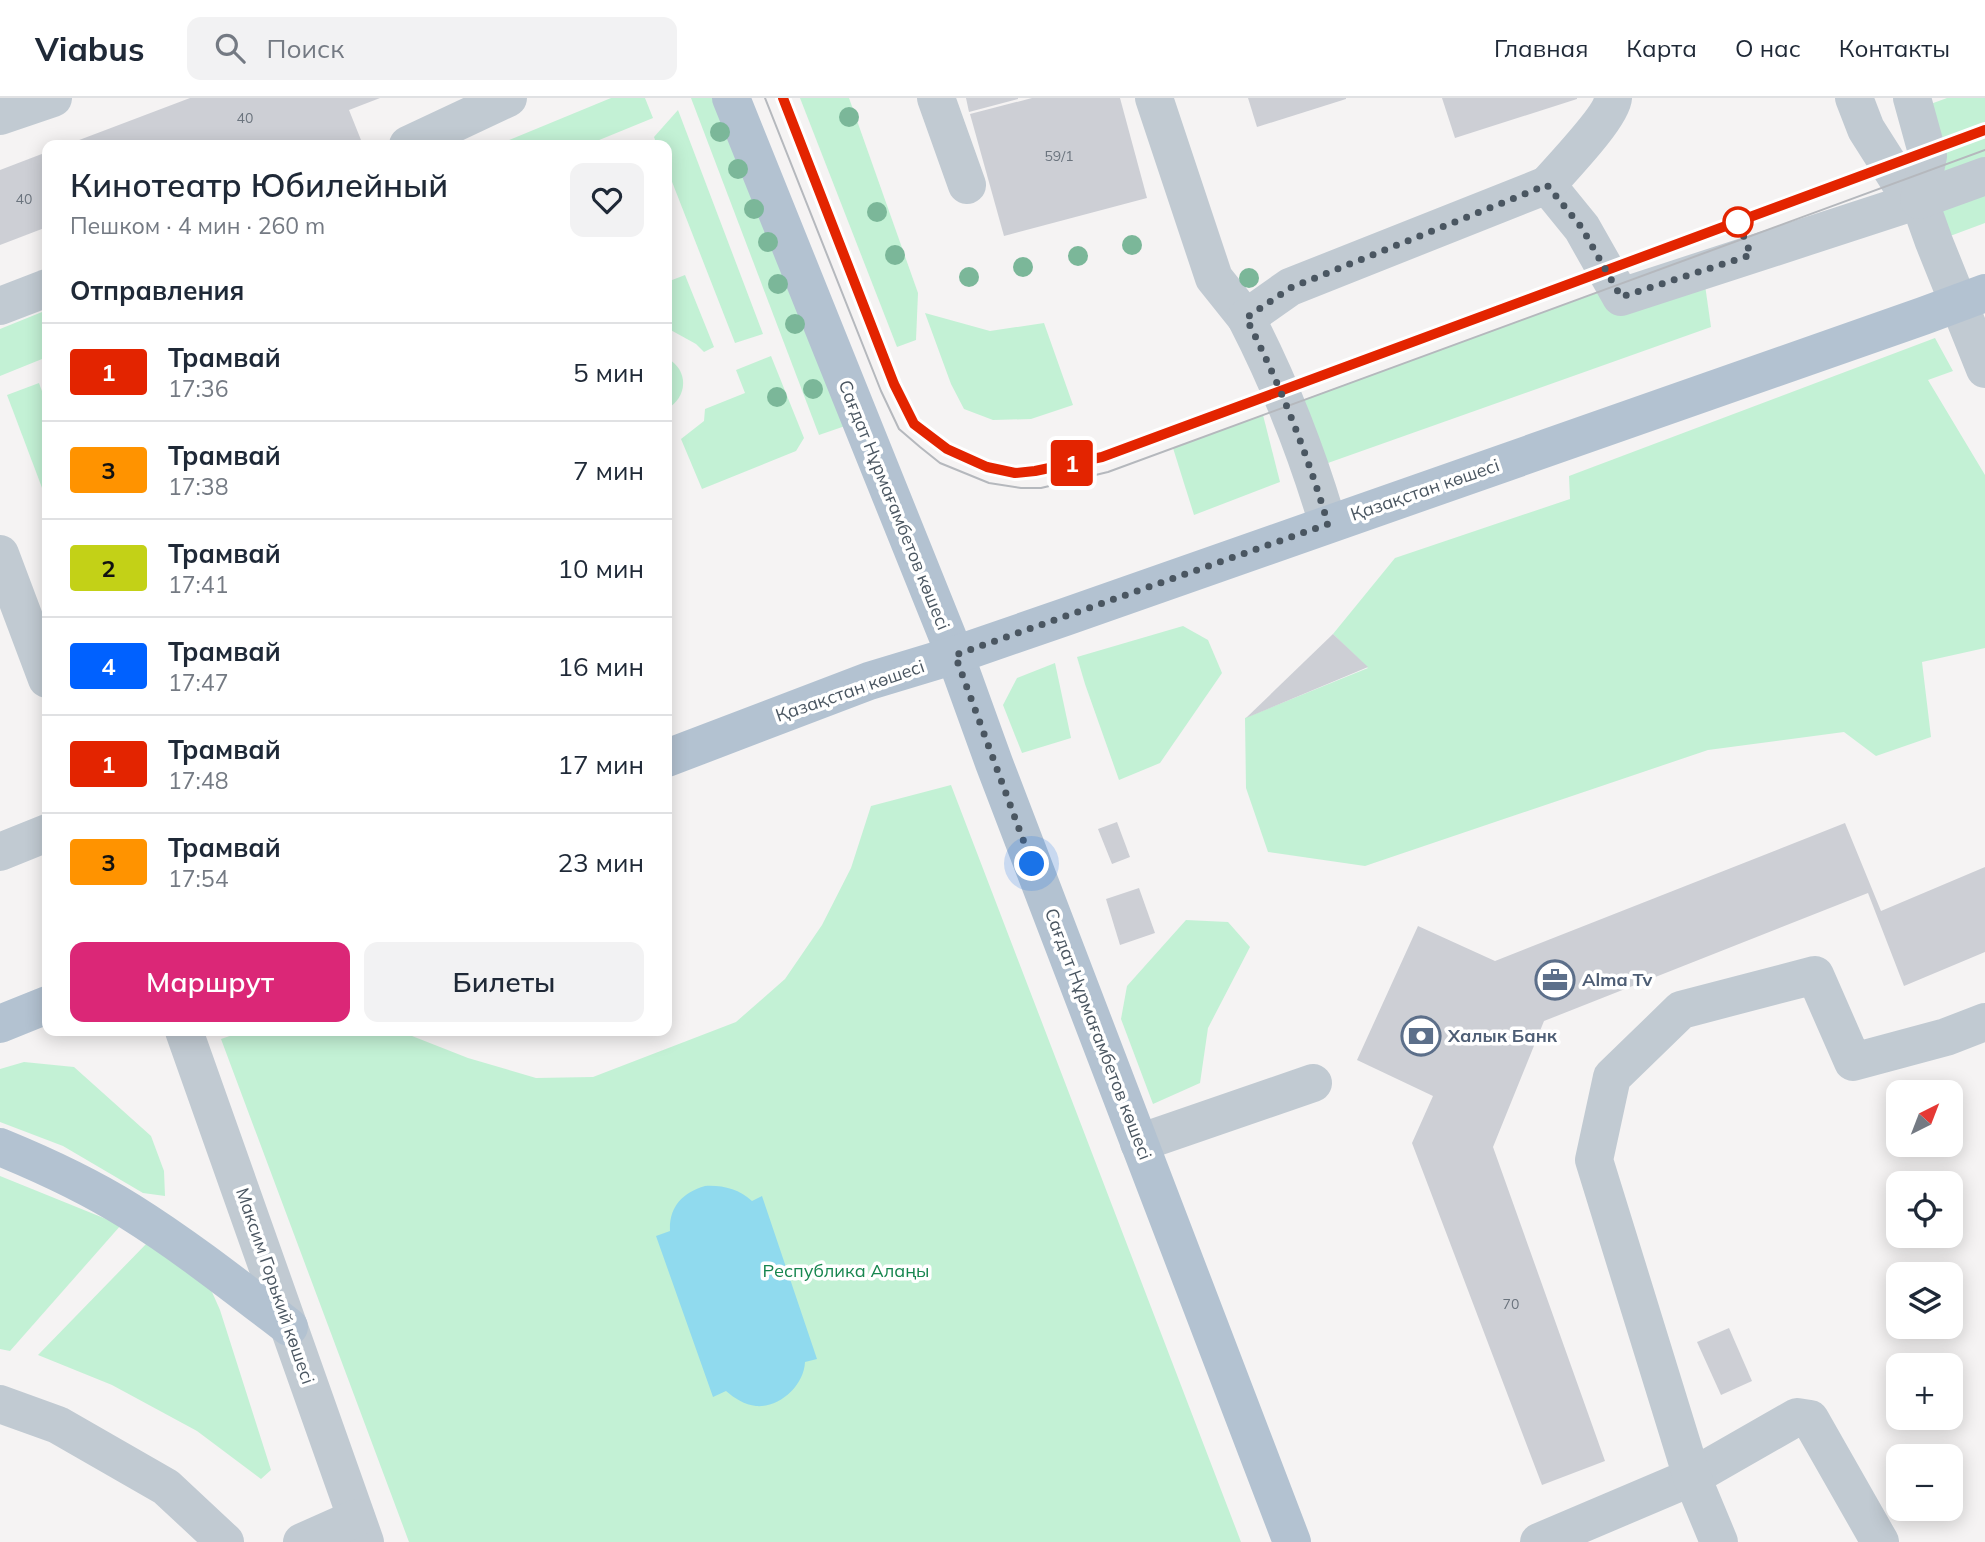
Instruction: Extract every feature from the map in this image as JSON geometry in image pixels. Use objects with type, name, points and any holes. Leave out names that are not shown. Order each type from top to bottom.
[{"type":"main road","name":"Сағдат Нұрмағамбетов көшесі","points":[[731,98],[955,655],[1292,1542]]},
{"type":"main road","name":"Қазақстан көшесі","points":[[672,756],[869,681],[955,655],[1971,298]]},
{"type":"main road","points":[[0,1024],[42,1007]]},
{"type":"main road","points":[[0,1147],[39,1163],[127,1210],[209,1265],[289,1327]]},
{"type":"street","points":[[0,116],[53,98]]},
{"type":"street","points":[[419,140],[508,98]]},
{"type":"street","points":[[936,98],[967,185]]},
{"type":"street","points":[[1154,98],[1214,278],[1246,318],[1280,391],[1311,469],[1328,524]]},
{"type":"street","points":[[1246,318],[1290,288],[1547,185],[1594,130],[1612,105],[1613,98]]},
{"type":"street","points":[[1854,98],[1866,129],[1899,181],[1919,200],[1971,298],[1985,369]]},
{"type":"street","points":[[1912,98],[1928,156],[1919,200]]},
{"type":"street","points":[[1547,185],[1582,228],[1621,297],[1985,177]]},
{"type":"street","points":[[0,306],[42,290]]},
{"type":"street","points":[[0,554],[42,666]]},
{"type":"street","points":[[0,852],[42,835]]},
{"type":"street","points":[[1719,1542],[1692,1478],[1594,1160],[1612,1077],[1681,1010],[1815,975],[1853,1062],[1946,1037],[1985,1022]]},
{"type":"street","name":"Максим Горький көшесі","points":[[186,1036],[360,1530]]},
{"type":"street","points":[[1139,1143],[1313,1083]]},
{"type":"street","points":[[0,1404],[58,1425],[166,1487],[225,1542]]},
{"type":"street","points":[[1539,1542],[1692,1478],[1797,1417],[1810,1419],[1880,1542]]},
{"type":"street","points":[[302,1542],[360,1530]]},
{"type":"green space","points":[[611,98],[645,98],[653,118],[599,140],[509,140]]},
{"type":"green space","points":[[691,98],[721,98],[848,425],[819,435]]},
{"type":"green space","points":[[800,98],[849,98],[918,293],[916,340],[897,347]]},
{"type":"green space","points":[[1947,98],[1985,98],[1985,223],[1934,242],[1917,109]]},
{"type":"green space","points":[[678,110],[763,334],[735,343],[672,182],[672,140],[655,140],[654,137]]},
{"type":"green space","points":[[1703,271],[1711,327],[1311,469],[1286,406],[1616,286]]},
{"type":"green space","points":[[685,275],[714,347],[704,352],[696,344],[672,331],[672,280]]},
{"type":"green space","points":[[42,312],[42,359],[0,376],[0,329]]},
{"type":"green space","points":[[925,313],[990,331],[1044,323],[1073,405],[1031,419],[993,420],[964,409],[951,384]]},
{"type":"green space","points":[[1935,338],[1953,371],[1928,380],[1985,475],[1985,648],[1922,662],[1931,737],[1876,756],[1844,732],[1708,750],[1365,866],[1268,852],[1246,788],[1245,718],[1368,668],[1333,634],[1395,558],[1570,499],[1569,476]]},
{"type":"green space","points":[[771,356],[804,438],[796,451],[702,489],[681,439],[704,421],[705,409],[745,393],[736,370]]},
{"type":"green space","points":[[672,362],[679,369],[683,384],[672,405]]},
{"type":"green space","points":[[39,383],[42,391],[42,488],[7,395]]},
{"type":"green space","points":[[1263,415],[1280,482],[1194,515],[1173,448]]},
{"type":"green space","points":[[1183,626],[1208,640],[1222,673],[1160,763],[1119,780],[1077,657]]},
{"type":"green space","points":[[1055,663],[1071,738],[1022,753],[1003,705],[1017,678]]},
{"type":"green space","name":"Республика Алаңы","points":[[951,785],[1241,1542],[409,1542],[221,1039],[230,1036],[412,1036],[468,1058],[536,1078],[593,1077],[736,1022],[785,979],[822,925],[851,868],[871,806]]},
{"type":"green space","points":[[1186,920],[1228,922],[1250,947],[1208,1028],[1200,1083],[1153,1104],[1121,1019],[1127,986]]},
{"type":"green space","points":[[24,1062],[74,1067],[151,1136],[164,1171],[165,1196],[143,1193],[63,1146],[0,1122],[0,1069]]},
{"type":"green space","points":[[0,1176],[121,1225],[10,1351],[0,1349]]},
{"type":"green space","points":[[148,1242],[208,1283],[220,1310],[271,1470],[261,1479],[197,1431],[112,1385],[38,1355]]},
{"type":"water","points":[[705,1186],[730,1189],[742,1193],[752,1201],[762,1196],[817,1359],[805,1362],[800,1379],[789,1394],[765,1406],[740,1401],[726,1391],[713,1397],[656,1236],[670,1231],[670,1222],[678,1202]]},
{"type":"building","points":[[190,98],[380,98],[349,110],[361,140],[79,140]]},
{"type":"building","points":[[966,98],[1018,98],[1018,99],[969,112]]},
{"type":"building","points":[[1032,98],[1120,98],[1147,198],[1004,236],[970,114]]},
{"type":"building","points":[[1248,98],[1346,98],[1346,99],[1257,127]]},
{"type":"building","points":[[1442,98],[1577,98],[1577,99],[1455,138]]},
{"type":"building","points":[[42,154],[42,229],[0,245],[0,170]]},
{"type":"building","points":[[1333,634],[1368,667],[1246,718]]},
{"type":"building","points":[[1117,822],[1130,857],[1112,864],[1098,829]]},
{"type":"building","points":[[1845,823],[1881,911],[1985,867],[1985,952],[1904,986],[1868,893],[1544,1021],[1493,1147],[1605,1461],[1542,1485],[1412,1143],[1433,1096],[1357,1060],[1418,926],[1495,961]]},
{"type":"building","points":[[1139,888],[1155,933],[1120,945],[1106,899]]},
{"type":"building","points":[[1729,1328],[1752,1381],[1721,1395],[1697,1342]]},
{"type":"tram line","points":[[765,98],[881,391],[899,429],[940,463],[989,483],[1021,488],[1041,488],[1108,472],[1985,150]]},
{"type":"tram line","points":[[783,98],[894,384],[914,424],[947,449],[987,467],[1015,473],[1035,472],[1102,457],[1985,130]]},
{"type":"tram line","name":"1","points":[[783,98],[894,384],[914,424],[947,449],[987,467],[1015,473],[1102,457],[1985,130]]},
{"type":"place","name":"Alma Tv","points":[[1555,980]]},
{"type":"place","name":"Халык Банк","points":[[1421,1036]]},
{"type":"route","points":[[1032,864],[955,655],[1328,524],[1311,469],[1280,391],[1246,318],[1290,288],[1547,185],[1582,228],[1621,297],[1751,255],[1738,222]]}]
